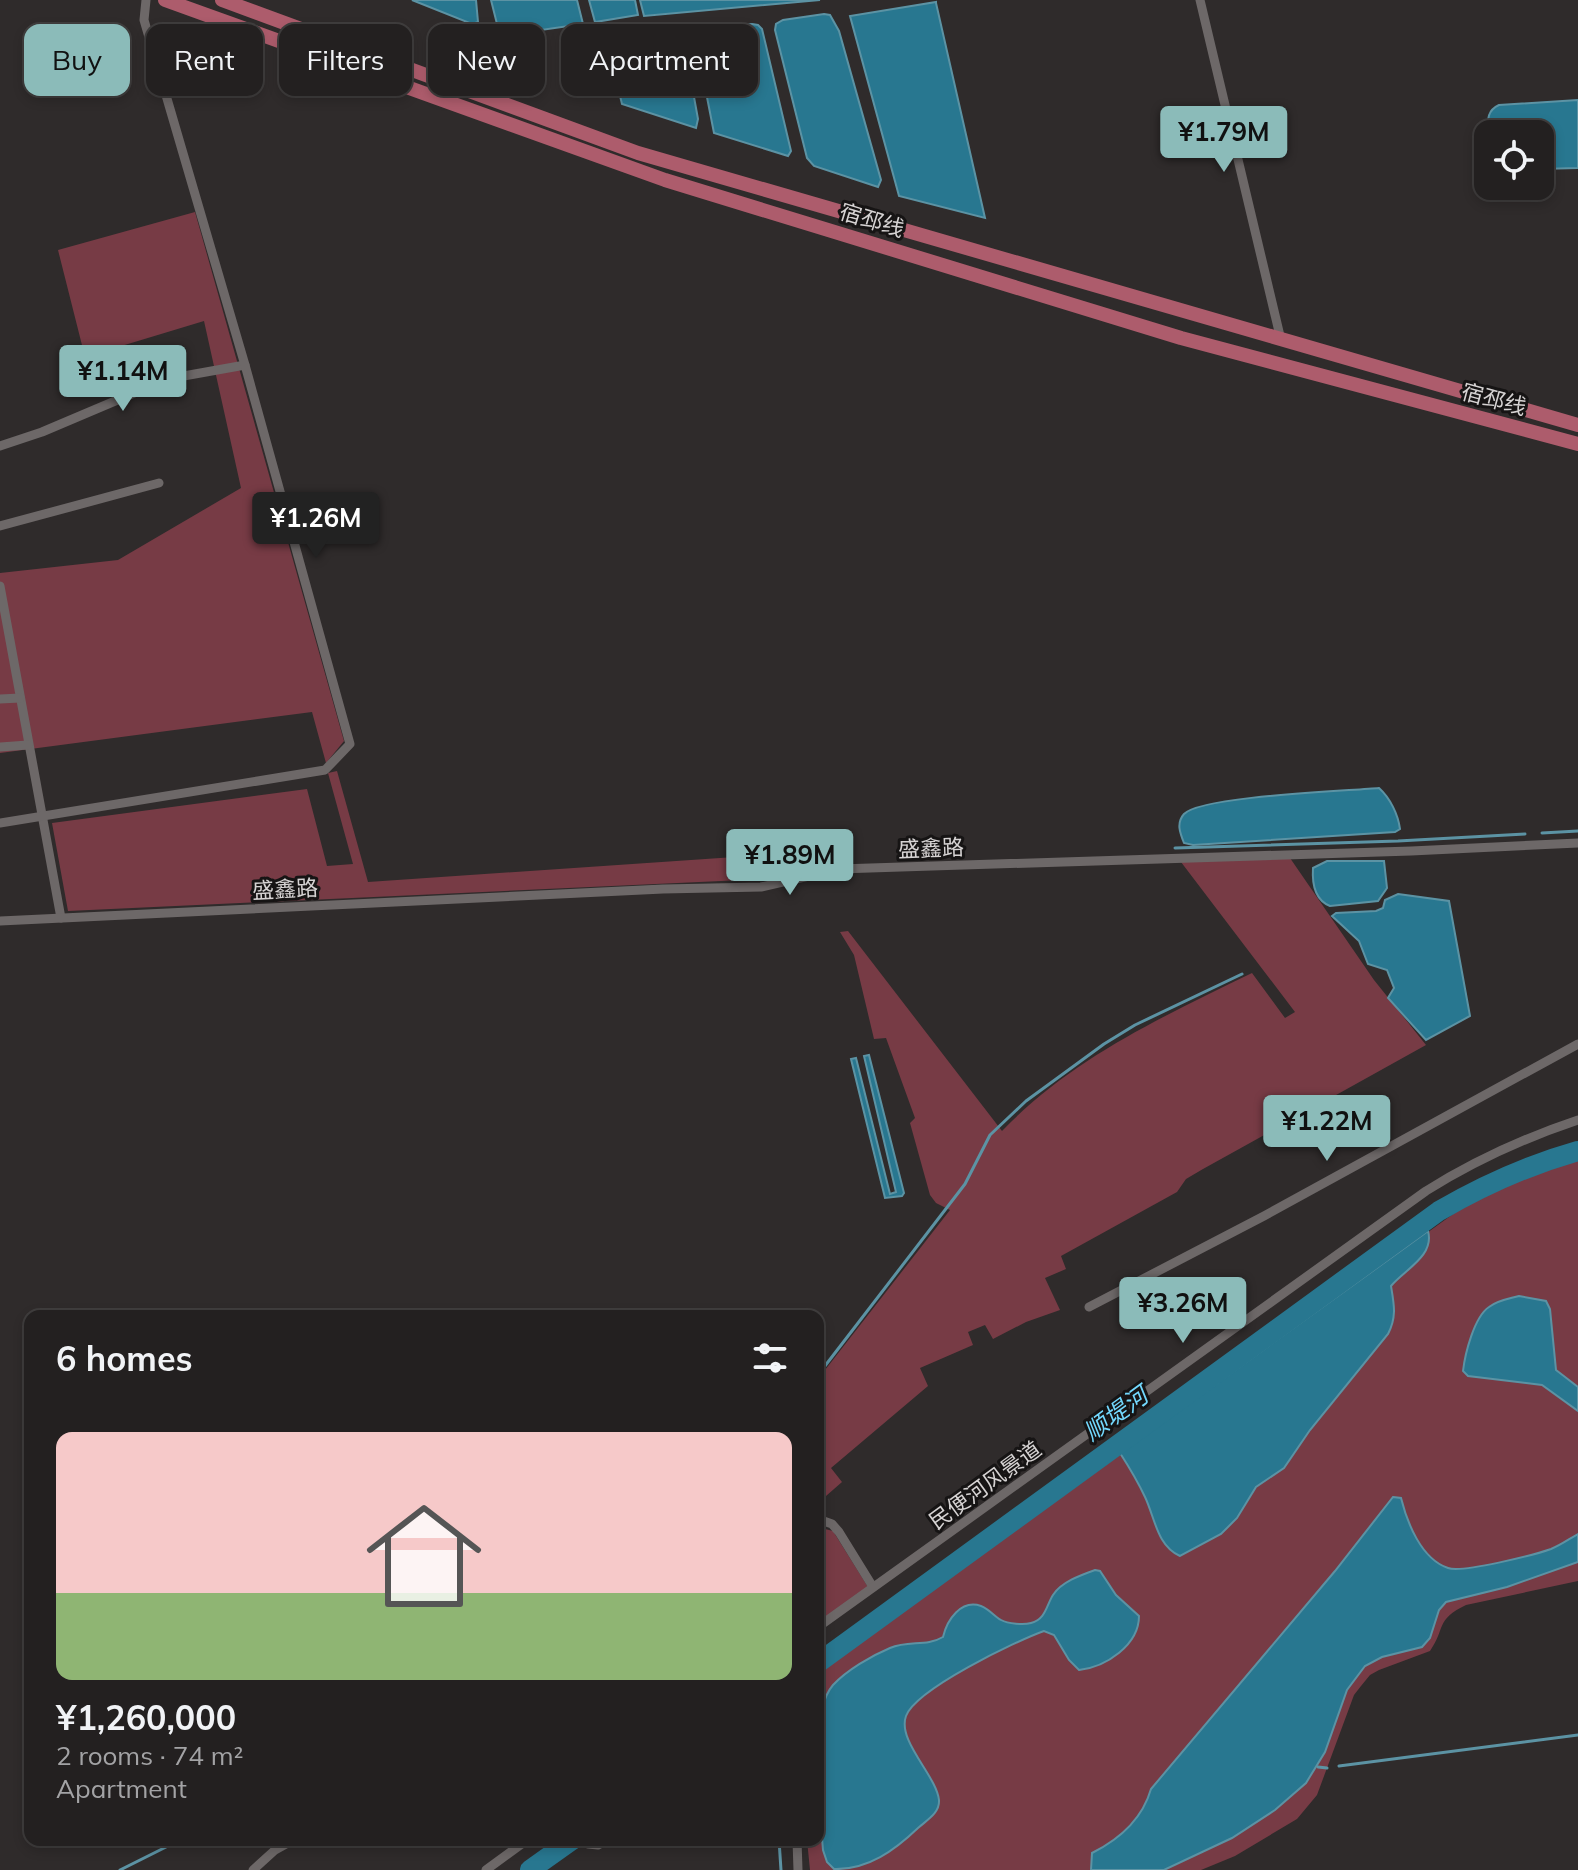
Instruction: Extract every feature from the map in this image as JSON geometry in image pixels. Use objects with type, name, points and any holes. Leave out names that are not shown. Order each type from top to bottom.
[{"type":"main road","name":"宿邳线","points":[[165,0],[665,180],[1181,338],[1578,444]]},
{"type":"main road","name":"宿邳线","points":[[222,0],[638,153],[1578,425]]},
{"type":"street","points":[[0,823],[325,770],[350,744],[245,365],[144,20],[146,0]]},
{"type":"street","points":[[1200,0],[1281,340]]},
{"type":"street","points":[[0,446],[42,432],[167,379],[245,365]]},
{"type":"street","points":[[0,526],[159,483]]},
{"type":"street","points":[[0,586],[61,918]]},
{"type":"street","points":[[0,699],[20,698]]},
{"type":"street","points":[[0,747],[28,745]]},
{"type":"street","name":"盛鑫路","points":[[0,921],[647,889],[761,887],[839,869],[1578,843]]},
{"type":"street","points":[[1089,1307],[1264,1216],[1578,1044]]},
{"type":"street","name":"民便河风景道","points":[[824,1623],[1426,1191],[1506,1147],[1578,1120]]},
{"type":"street","points":[[824,1521],[839,1532],[873,1587]]},
{"type":"street","points":[[253,1870],[282,1846]]},
{"type":"street","points":[[486,1870],[519,1846]]},
{"type":"street","points":[[797,1846],[798,1870]]},
{"type":"shaded area","points":[[195,212],[344,741],[326,763],[312,712],[0,753],[0,573],[118,560],[241,488],[204,321],[85,357],[58,250]]},
{"type":"shaded area","points":[[337,771],[368,882],[794,853],[788,860],[746,866],[743,880],[68,911],[52,823],[307,789],[327,866],[353,864],[328,773]]},
{"type":"shaded area","points":[[1290,858],[1374,980],[1426,1045],[1203,1169],[1186,1179],[1177,1192],[1061,1256],[1066,1269],[1045,1278],[1060,1310],[1026,1322],[993,1339],[985,1325],[968,1332],[973,1345],[920,1368],[928,1386],[831,1468],[842,1482],[824,1498],[824,1371],[950,1210],[936,1203],[930,1195],[910,1123],[915,1118],[886,1038],[874,1039],[854,955],[840,932],[848,931],[1002,1131],[1029,1105],[1088,1061],[1152,1023],[1252,973],[1285,1018],[1295,1012],[1181,862]]},
{"type":"shaded area","points":[[1578,1159],[1578,1581],[1466,1605],[1445,1620],[1430,1651],[1370,1675],[1354,1695],[1317,1795],[1297,1819],[1235,1856],[1201,1870],[810,1870],[808,1846],[824,1846],[824,1669],[1467,1204],[1503,1186]]},
{"type":"shaded area","points":[[824,1529],[833,1531],[868,1587],[824,1619]]},
{"type":"water","points":[[412,0],[476,0],[478,22],[472,24]]},
{"type":"water","points":[[491,0],[577,0],[583,24],[561,24],[561,27],[545,29],[545,24],[497,24]]},
{"type":"water","points":[[589,0],[635,0],[638,15],[595,22]]},
{"type":"water","points":[[640,0],[820,0],[644,16]]},
{"type":"water","points":[[936,2],[985,218],[899,196],[850,16]]},
{"type":"water","points":[[830,15],[839,31],[881,180],[878,187],[814,166],[807,158],[775,30],[776,24],[783,20]]},
{"type":"water","points":[[758,25],[762,29],[791,151],[788,156],[714,133],[707,96],[758,96]]},
{"type":"water","points":[[620,96],[694,96],[698,119],[696,128],[622,104]]},
{"type":"water","points":[[1578,100],[1578,168],[1554,169],[1554,120],[1488,120],[1490,113],[1499,105]]},
{"type":"water","points":[[1379,788],[1390,801],[1397,818],[1400,829],[1395,832],[1193,845],[1184,843],[1180,832],[1179,824],[1184,814],[1217,803],[1276,795]]},
{"type":"water","points":[[1327,861],[1384,861],[1387,888],[1378,901],[1330,906],[1318,895],[1313,879],[1313,868]]},
{"type":"water","points":[[1398,894],[1449,901],[1470,1016],[1426,1040],[1388,998],[1394,988],[1387,970],[1368,964],[1359,941],[1332,916],[1336,913],[1376,911],[1383,908],[1385,900]]},
{"type":"water","points":[[869,1055],[904,1193],[902,1196],[885,1198],[851,1059],[856,1058],[890,1194],[896,1192],[864,1056]]},
{"type":"water","points":[[1428,1231],[1429,1240],[1423,1255],[1391,1286],[1394,1316],[1388,1334],[1310,1430],[1284,1468],[1256,1487],[1237,1518],[1221,1534],[1180,1556],[1172,1551],[1161,1538],[1142,1491],[1120,1453]]},
{"type":"water","points":[[1519,1296],[1546,1301],[1550,1309],[1556,1370],[1578,1387],[1578,1411],[1542,1385],[1468,1376],[1463,1371],[1471,1336],[1484,1312],[1496,1303]]},
{"type":"water","points":[[1393,1497],[1401,1498],[1411,1528],[1423,1548],[1430,1557],[1448,1568],[1483,1566],[1530,1555],[1555,1547],[1578,1534],[1578,1562],[1507,1587],[1446,1602],[1439,1610],[1430,1638],[1422,1647],[1382,1657],[1365,1666],[1347,1690],[1325,1752],[1306,1783],[1275,1810],[1232,1838],[1164,1870],[1091,1870],[1092,1853],[1121,1835],[1136,1819],[1151,1789],[1335,1571]]},
{"type":"water","points":[[1095,1570],[1100,1571],[1116,1595],[1139,1616],[1138,1627],[1127,1645],[1110,1659],[1079,1670],[1054,1635],[1044,1631],[991,1655],[928,1693],[906,1716],[905,1726],[912,1747],[936,1790],[939,1800],[937,1809],[909,1836],[880,1857],[858,1866],[834,1869],[827,1862],[823,1846],[824,1703],[833,1685],[860,1664],[890,1648],[943,1637],[956,1612],[967,1606],[981,1606],[1008,1622],[1024,1624],[1036,1621],[1043,1615],[1053,1595],[1072,1580]]},
{"type":"waterway","points":[[1542,833],[1578,831]]},
{"type":"waterway","points":[[1175,848],[1525,834]]},
{"type":"waterway","points":[[824,1367],[965,1184],[990,1135],[1026,1101],[1135,1025],[1242,974]]},
{"type":"waterway","name":"顺堤河","points":[[824,1659],[1439,1211],[1507,1176],[1578,1151]]},
{"type":"waterway","points":[[1339,1766],[1578,1735]]},
{"type":"waterway","points":[[1318,1767],[1327,1768]]},
{"type":"waterway","points":[[120,1870],[168,1846]]},
{"type":"waterway","name":"顺堤河","points":[[530,1870],[564,1846]]},
{"type":"waterway","points":[[779,1846],[781,1870]]}]
